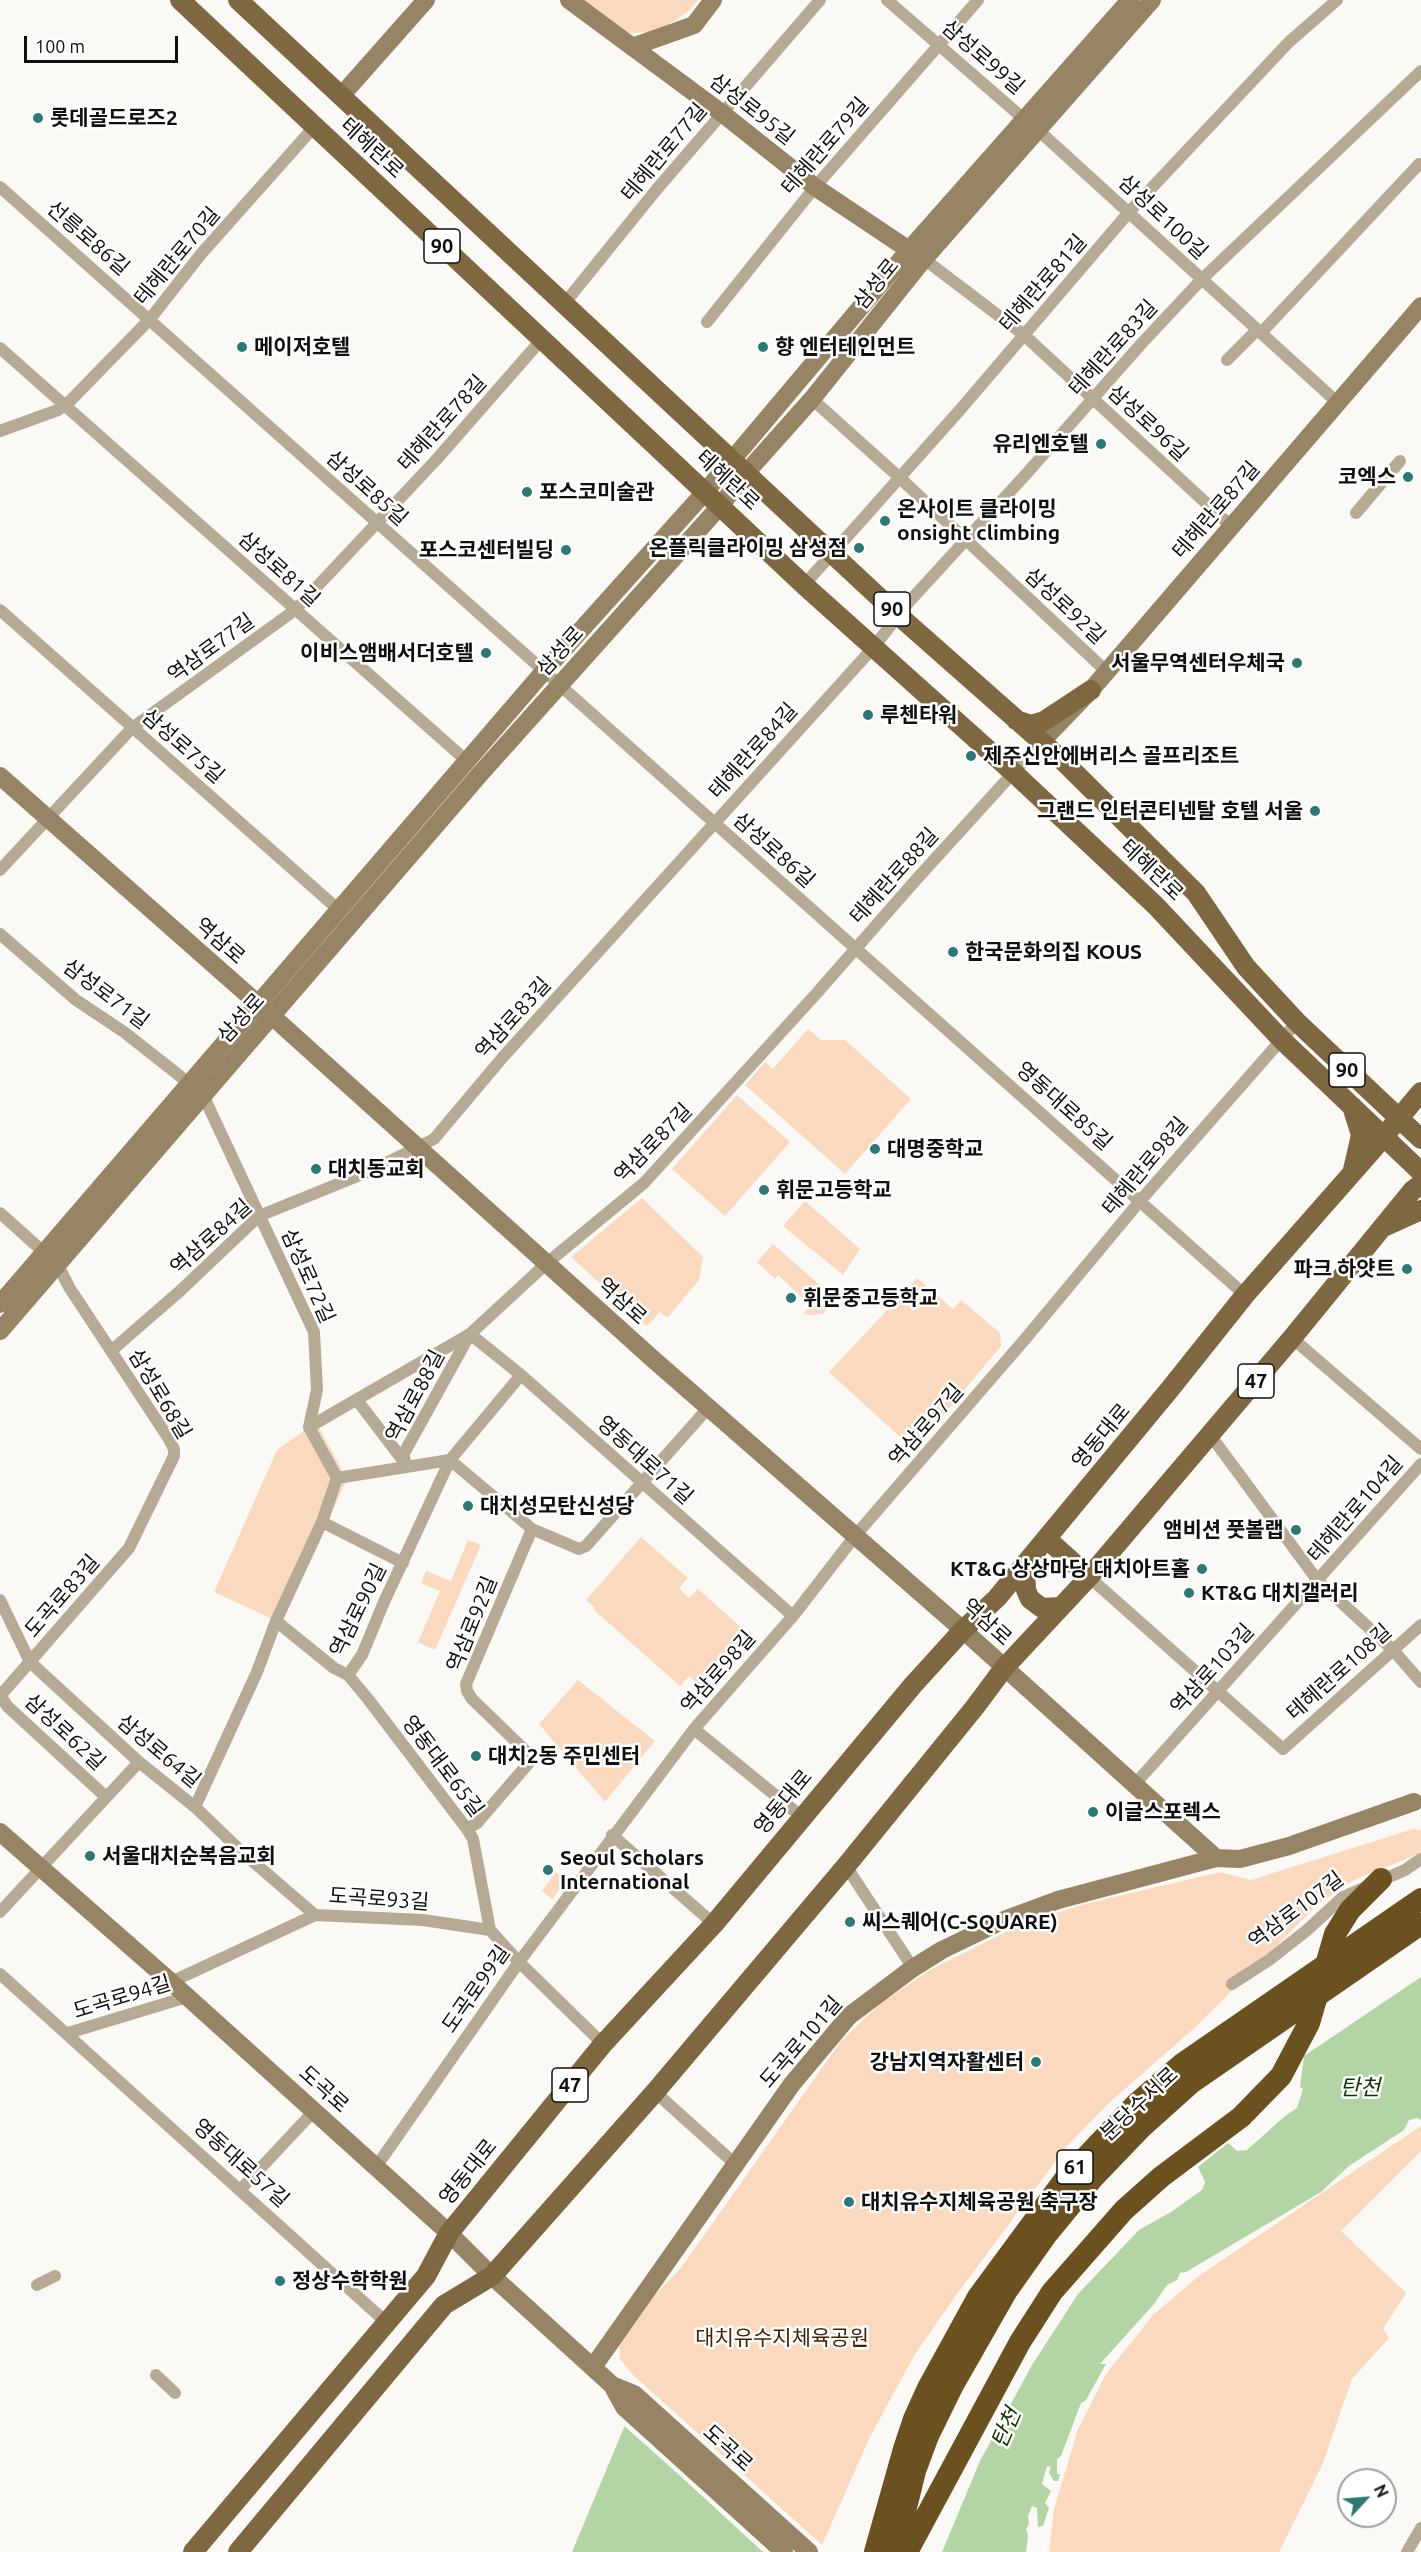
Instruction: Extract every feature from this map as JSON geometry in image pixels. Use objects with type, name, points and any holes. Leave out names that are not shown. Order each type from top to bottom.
[{"type":"highway","points":[[907,2552],[1020,2342],[1052,2292],[1124,2210],[1161,2177],[1241,2117],[1281,2076],[1309,2023],[1335,1934],[1350,1910],[1381,1879]]},
{"type":"highway","name":"분당수서로","points":[[875,2552],[904,2449],[928,2388],[978,2297],[1065,2179],[1136,2104],[1182,2064],[1421,1899]]},
{"type":"highway","name":"분당수서로","points":[[895,2552],[915,2471],[928,2436],[953,2385],[1006,2292],[1047,2234],[1093,2178],[1143,2126],[1198,2077],[1421,1924]]},
{"type":"main road","name":"테헤란로","points":[[180,0],[804,585],[1014,773],[1155,905],[1281,1039],[1421,1172]]},
{"type":"main road","name":"테헤란로","points":[[238,0],[898,615],[1042,741],[1196,893],[1246,968],[1297,1022],[1421,1139]]},
{"type":"main road","points":[[341,96],[426,0]]},
{"type":"main road","name":"삼성로95길","points":[[569,0],[723,114],[815,187],[917,255]]},
{"type":"main road","points":[[632,47],[694,25],[713,0]]},
{"type":"main road","name":"삼성로","points":[[1032,125],[1130,0]]},
{"type":"main road","name":"삼성로","points":[[0,1304],[44,1252],[197,1090],[273,1017],[480,774],[721,505],[739,466],[917,255],[1032,125],[1152,0]]},
{"type":"main road","name":"삼성로","points":[[0,1331],[58,1265],[197,1090],[257,1004],[340,911],[545,670],[705,492],[739,466],[812,399],[917,255]]},
{"type":"main road","name":"테헤란로87길","points":[[1042,741],[1091,690],[1421,306]]},
{"type":"main road","points":[[1016,720],[1031,725],[1038,723],[1053,716],[1091,690]]},
{"type":"main road","name":"역삼로","points":[[0,776],[273,1017],[708,1408],[963,1630],[1216,1858]]},
{"type":"main road","name":"영동대로","points":[[194,2552],[426,2276],[449,2233],[603,2044],[714,1924],[913,1684],[963,1630],[997,1598],[1245,1295],[1421,1092]]},
{"type":"main road","points":[[1351,1175],[1361,1135],[1352,1104]]},
{"type":"main road","name":"47","points":[[238,2552],[444,2305],[492,2276],[655,2092],[846,1866],[1004,1668],[1089,1577],[1211,1436],[1412,1191],[1421,1184]]},
{"type":"main road","points":[[1384,1227],[1421,1210]]},
{"type":"main road","points":[[44,1252],[58,1265]]},
{"type":"main road","points":[[44,1252],[58,1265]]},
{"type":"main road","points":[[1047,1539],[1089,1577]]},
{"type":"main road","points":[[1025,1565],[1026,1590],[1030,1599],[1042,1608],[1061,1607]]},
{"type":"main road","points":[[1216,1858],[1240,1859],[1289,1846],[1418,1800]]},
{"type":"main road","name":"도곡로","points":[[0,1832],[171,1982],[449,2233],[492,2276],[612,2385],[624,2407],[784,2552]]},
{"type":"main road","points":[[1177,1869],[1186,1857],[1192,1835]]},
{"type":"main road","name":"도곡로101길","points":[[593,2367],[734,2163],[792,2084],[849,2016],[913,1968],[942,1950],[1004,1920],[1058,1900],[1216,1858]]},
{"type":"main road","name":"도곡로","points":[[612,2385],[634,2394],[809,2552]]},
{"type":"street","name":"테헤란로77길","points":[[564,304],[657,189],[820,0]]},
{"type":"street","name":"삼성로99길","points":[[887,0],[1032,125]]},
{"type":"street","name":"테헤란로79길","points":[[707,322],[815,187],[978,0]]},
{"type":"street","name":"테헤란로81길","points":[[804,585],[900,478],[1130,211],[1289,42],[1337,0]]},
{"type":"street","name":"테헤란로83길","points":[[898,615],[1202,279],[1421,71]]},
{"type":"street","name":"삼성로100길","points":[[1032,125],[1130,211],[1338,403]]},
{"type":"street","name":"테헤란로70길","points":[[0,431],[58,410],[150,319],[201,254],[314,127]]},
{"type":"street","points":[[1227,360],[1259,332],[1419,164]]},
{"type":"street","name":"선릉로86길","points":[[0,187],[150,319]]},
{"type":"street","name":"삼성로96길","points":[[917,255],[1024,335],[1232,527]]},
{"type":"street","name":"삼성로85길","points":[[150,319],[377,524],[561,684]]},
{"type":"street","name":"테헤란로78길","points":[[295,610],[377,524],[542,339]]},
{"type":"street","name":"삼성로81길","points":[[0,348],[468,762]]},
{"type":"street","name":"삼성로92길","points":[[812,399],[1106,671]]},
{"type":"street","points":[[1356,513],[1400,461]]},
{"type":"street","name":"삼성로75길","points":[[0,610],[340,911]]},
{"type":"street","name":"역삼로77길","points":[[0,870],[132,728],[295,610]]},
{"type":"street","name":"테헤란로84길","points":[[635,911],[873,648],[898,615]]},
{"type":"street","name":"삼성로86길","points":[[561,684],[855,949]]},
{"type":"street","name":"테헤란로88길","points":[[775,1037],[1042,741]]},
{"type":"street","name":"역삼로83길","points":[[418,1148],[434,1139],[503,1058],[635,911]]},
{"type":"street","name":"삼성로71길","points":[[0,934],[76,1000],[132,1038],[197,1090]]},
{"type":"street","name":"영동대로85길","points":[[855,949],[1245,1295]]},
{"type":"street","name":"테헤란로98길","points":[[1026,1338],[1140,1201],[1297,1022]]},
{"type":"street","name":"역삼로87길","points":[[547,1263],[644,1183],[775,1037]]},
{"type":"street","name":"삼성로72길","points":[[197,1090],[314,1332],[317,1390],[309,1427]]},
{"type":"street","name":"역삼로84길","points":[[111,1350],[180,1291],[259,1216],[370,1172],[418,1148]]},
{"type":"street","points":[[0,1213],[44,1252]]},
{"type":"street","name":"역삼로88길","points":[[309,1427],[470,1334],[547,1263]]},
{"type":"street","name":"삼성로68길","points":[[58,1265],[69,1287],[174,1449],[174,1456],[129,1548]]},
{"type":"street","name":"역삼로88길","points":[[407,1467],[403,1455],[470,1334]]},
{"type":"street","name":"영동대로71길","points":[[470,1334],[521,1375],[793,1616]]},
{"type":"street","name":"역삼로97길","points":[[855,1536],[1026,1338]]},
{"type":"street","points":[[1292,1338],[1421,1449]]},
{"type":"street","name":"역삼로90길","points":[[348,1675],[362,1655],[450,1460],[521,1375]]},
{"type":"street","name":"역삼로88길","points":[[357,1400],[407,1467]]},
{"type":"street","points":[[337,1478],[450,1460],[532,1529],[579,1549],[586,1546],[708,1408]]},
{"type":"street","points":[[195,1807],[322,1522],[337,1478],[309,1427]]},
{"type":"street","points":[[1211,1436],[1318,1581],[1393,1650],[1421,1682]]},
{"type":"street","name":"테헤란로104길","points":[[1318,1581],[1421,1464]]},
{"type":"street","name":"역삼로90길","points":[[322,1522],[403,1563]]},
{"type":"street","name":"역삼로92길","points":[[467,1829],[477,1823],[533,1758],[472,1699],[466,1684],[532,1529]]},
{"type":"street","name":"역삼로98길","points":[[612,1835],[694,1729],[793,1616],[855,1536]]},
{"type":"street","name":"도곡로83길","points":[[0,1695],[129,1548]]},
{"type":"street","points":[[1089,1577],[1217,1691]]},
{"type":"street","name":"역삼로103길","points":[[1135,1784],[1318,1581]]},
{"type":"street","name":"삼성로64길","points":[[0,1600],[30,1662],[139,1762],[195,1807],[243,1853],[315,1915]]},
{"type":"street","name":"영동대로65길","points":[[276,1621],[334,1668],[348,1675],[467,1829],[472,1839],[490,1929],[519,1962],[603,2044]]},
{"type":"street","name":"테헤란로108길","points":[[1217,1691],[1283,1749],[1421,1625]]},
{"type":"street","name":"삼성로62길","points":[[0,1695],[7,1706],[106,1797]]},
{"type":"street","points":[[694,1729],[802,1817]]},
{"type":"street","points":[[0,1912],[139,1762]]},
{"type":"street","points":[[612,1835],[714,1924]]},
{"type":"street","name":"도곡로99길","points":[[376,2167],[519,1962],[612,1835]]},
{"type":"street","name":"역삼로107길","points":[[1232,1984],[1269,1960],[1306,1931],[1343,1897],[1405,1870],[1421,1859]]},
{"type":"street","points":[[846,1866],[913,1968]]},
{"type":"street","name":"도곡로93길","points":[[171,1982],[315,1915],[423,1920],[490,1929]]},
{"type":"street","name":"영동대로57길","points":[[0,1974],[387,2323]]},
{"type":"street","name":"도곡로94길","points":[[68,2033],[187,1997]]},
{"type":"street","points":[[655,2092],[734,2163]]},
{"type":"street","points":[[241,2189],[314,2111]]},
{"type":"street","points":[[37,2285],[55,2277]]},
{"type":"street","points":[[156,2375],[175,2393]]},
{"type":"street","points":[[1407,2552],[1421,2528]]},
{"type":"green space","points":[[577,0],[698,0],[688,12],[669,24],[649,32],[630,33],[617,29]]},
{"type":"green space","points":[[808,1029],[821,1040],[845,1040],[911,1099],[845,1174],[745,1085],[765,1062],[773,1069]]},
{"type":"green space","points":[[737,1095],[790,1142],[725,1216],[672,1169]]},
{"type":"green space","points":[[642,1198],[703,1257],[699,1280],[667,1318],[660,1312],[647,1326],[571,1257]]},
{"type":"green space","points":[[805,1201],[860,1249],[843,1275],[783,1226]]},
{"type":"green space","points":[[773,1244],[830,1294],[827,1309],[823,1314],[804,1313],[810,1305],[778,1275],[775,1279],[757,1262]]},
{"type":"green space","points":[[917,1278],[953,1309],[961,1300],[1000,1333],[1001,1346],[922,1441],[909,1430],[902,1439],[829,1372]]},
{"type":"green space","points":[[316,1422],[347,1479],[281,1623],[214,1592],[277,1450]]},
{"type":"green space","points":[[641,1537],[688,1578],[679,1588],[689,1598],[698,1589],[752,1637],[733,1658],[728,1655],[700,1686],[689,1676],[680,1686],[594,1610],[595,1608],[586,1600]]},
{"type":"green space","points":[[468,1540],[481,1545],[435,1650],[418,1642],[440,1591],[421,1583],[426,1571],[451,1581]]},
{"type":"green space","points":[[578,1680],[655,1741],[605,1802],[539,1724]]},
{"type":"green space","name":"대치유수지체육공원","points":[[1413,1829],[1421,1830],[1421,1853],[1354,1880],[1318,1904],[1200,2023],[1109,2103],[1067,2146],[915,2354],[870,2437],[822,2545],[633,2375],[620,2359],[619,2339],[644,2306],[681,2268],[841,2041],[880,2004],[930,1970],[1024,1923],[1085,1904],[1220,1872],[1251,1880]]},
{"type":"green space","points":[[556,1872],[567,1880],[552,1899],[542,1891]]},
{"type":"green space","points":[[1421,2126],[1421,2151],[1341,2231],[1406,2293],[1383,2329],[1389,2338],[1352,2379],[1323,2463],[1279,2552],[1049,2552],[1054,2509],[1078,2429],[1106,2374],[1153,2315],[1200,2275]]},
{"type":"water","name":"탄천","points":[[1421,1977],[1421,2120],[1417,2118],[1409,2120],[1404,2130],[1349,2166],[1321,2192],[1186,2272],[1180,2273],[1177,2280],[1167,2285],[1154,2304],[1100,2364],[1106,2364],[1086,2400],[1081,2403],[1061,2456],[1057,2459],[1057,2474],[1060,2474],[1058,2481],[1054,2481],[1049,2473],[1051,2467],[1047,2466],[1042,2484],[1051,2491],[1045,2503],[1049,2508],[1043,2526],[1038,2527],[1037,2508],[1032,2506],[1026,2529],[1028,2536],[1026,2552],[942,2552],[980,2461],[1032,2365],[1078,2294],[1139,2230],[1171,2212],[1202,2190],[1205,2182],[1198,2167],[1228,2143],[1237,2151],[1247,2150],[1297,2108],[1303,2089],[1300,2087],[1304,2056]]},
{"type":"water","points":[[625,2425],[763,2552],[572,2552]]},
{"type":"pier","points":[[628,2422],[766,2552],[622,2424]]},
{"type":"place","name":"롯데골드로즈2","points":[[38,118]]},
{"type":"place","name":"메이저호텔","points":[[242,347]]},
{"type":"place","name":"향 엔터테인먼트","points":[[763,347]]},
{"type":"place","name":"유리엔호텔","points":[[1101,444]]},
{"type":"place","name":"코엑스","points":[[1408,477]]},
{"type":"place","name":"포스코미술관","points":[[527,492]]},
{"type":"place","name":"온사이트 클라이밍 onsight climbing","points":[[885,521]]},
{"type":"place","name":"온플릭클라이밍 삼성점","points":[[859,548]]},
{"type":"place","name":"포스코센터빌딩","points":[[566,550]]},
{"type":"place","name":"이비스앰배서더호텔","points":[[486,653]]},
{"type":"place","name":"서울무역센터우체국","points":[[1297,663]]},
{"type":"place","name":"루첸타워","points":[[868,715]]},
{"type":"place","name":"제주신안에버리스 골프리조트","points":[[971,756]]},
{"type":"place","name":"그랜드 인터콘티넨탈 호텔 서울","points":[[1315,811]]},
{"type":"place","name":"한국문화의집 KOUS","points":[[953,952]]},
{"type":"place","name":"대명중학교","points":[[875,1149]]},
{"type":"place","name":"대치동교회","points":[[316,1169]]},
{"type":"place","name":"휘문고등학교","points":[[764,1190]]},
{"type":"place","name":"파크 하얏트","points":[[1407,1269]]},
{"type":"place","name":"휘문중고등학교","points":[[791,1298]]},
{"type":"place","name":"대치성모탄신성당","points":[[468,1506]]},
{"type":"place","name":"앰비션 풋볼랩","points":[[1296,1530]]},
{"type":"place","name":"KT&G 상상마당 대치아트홀","points":[[1202,1569]]},
{"type":"place","name":"KT&G 대치갤러리","points":[[1189,1593]]},
{"type":"place","name":"대치2동 주민센터","points":[[476,1756]]},
{"type":"place","name":"이글스포렉스","points":[[1093,1812]]},
{"type":"place","name":"서울대치순복음교회","points":[[90,1856]]},
{"type":"place","name":"Seoul Scholars International","points":[[548,1870]]},
{"type":"place","name":"씨스퀘어(C-SQUARE)","points":[[850,1922]]},
{"type":"place","name":"강남지역자활센터","points":[[1036,2062]]},
{"type":"place","name":"대치유수지체육공원 축구장","points":[[849,2202]]},
{"type":"place","name":"정상수학학원","points":[[280,2281]]}]
